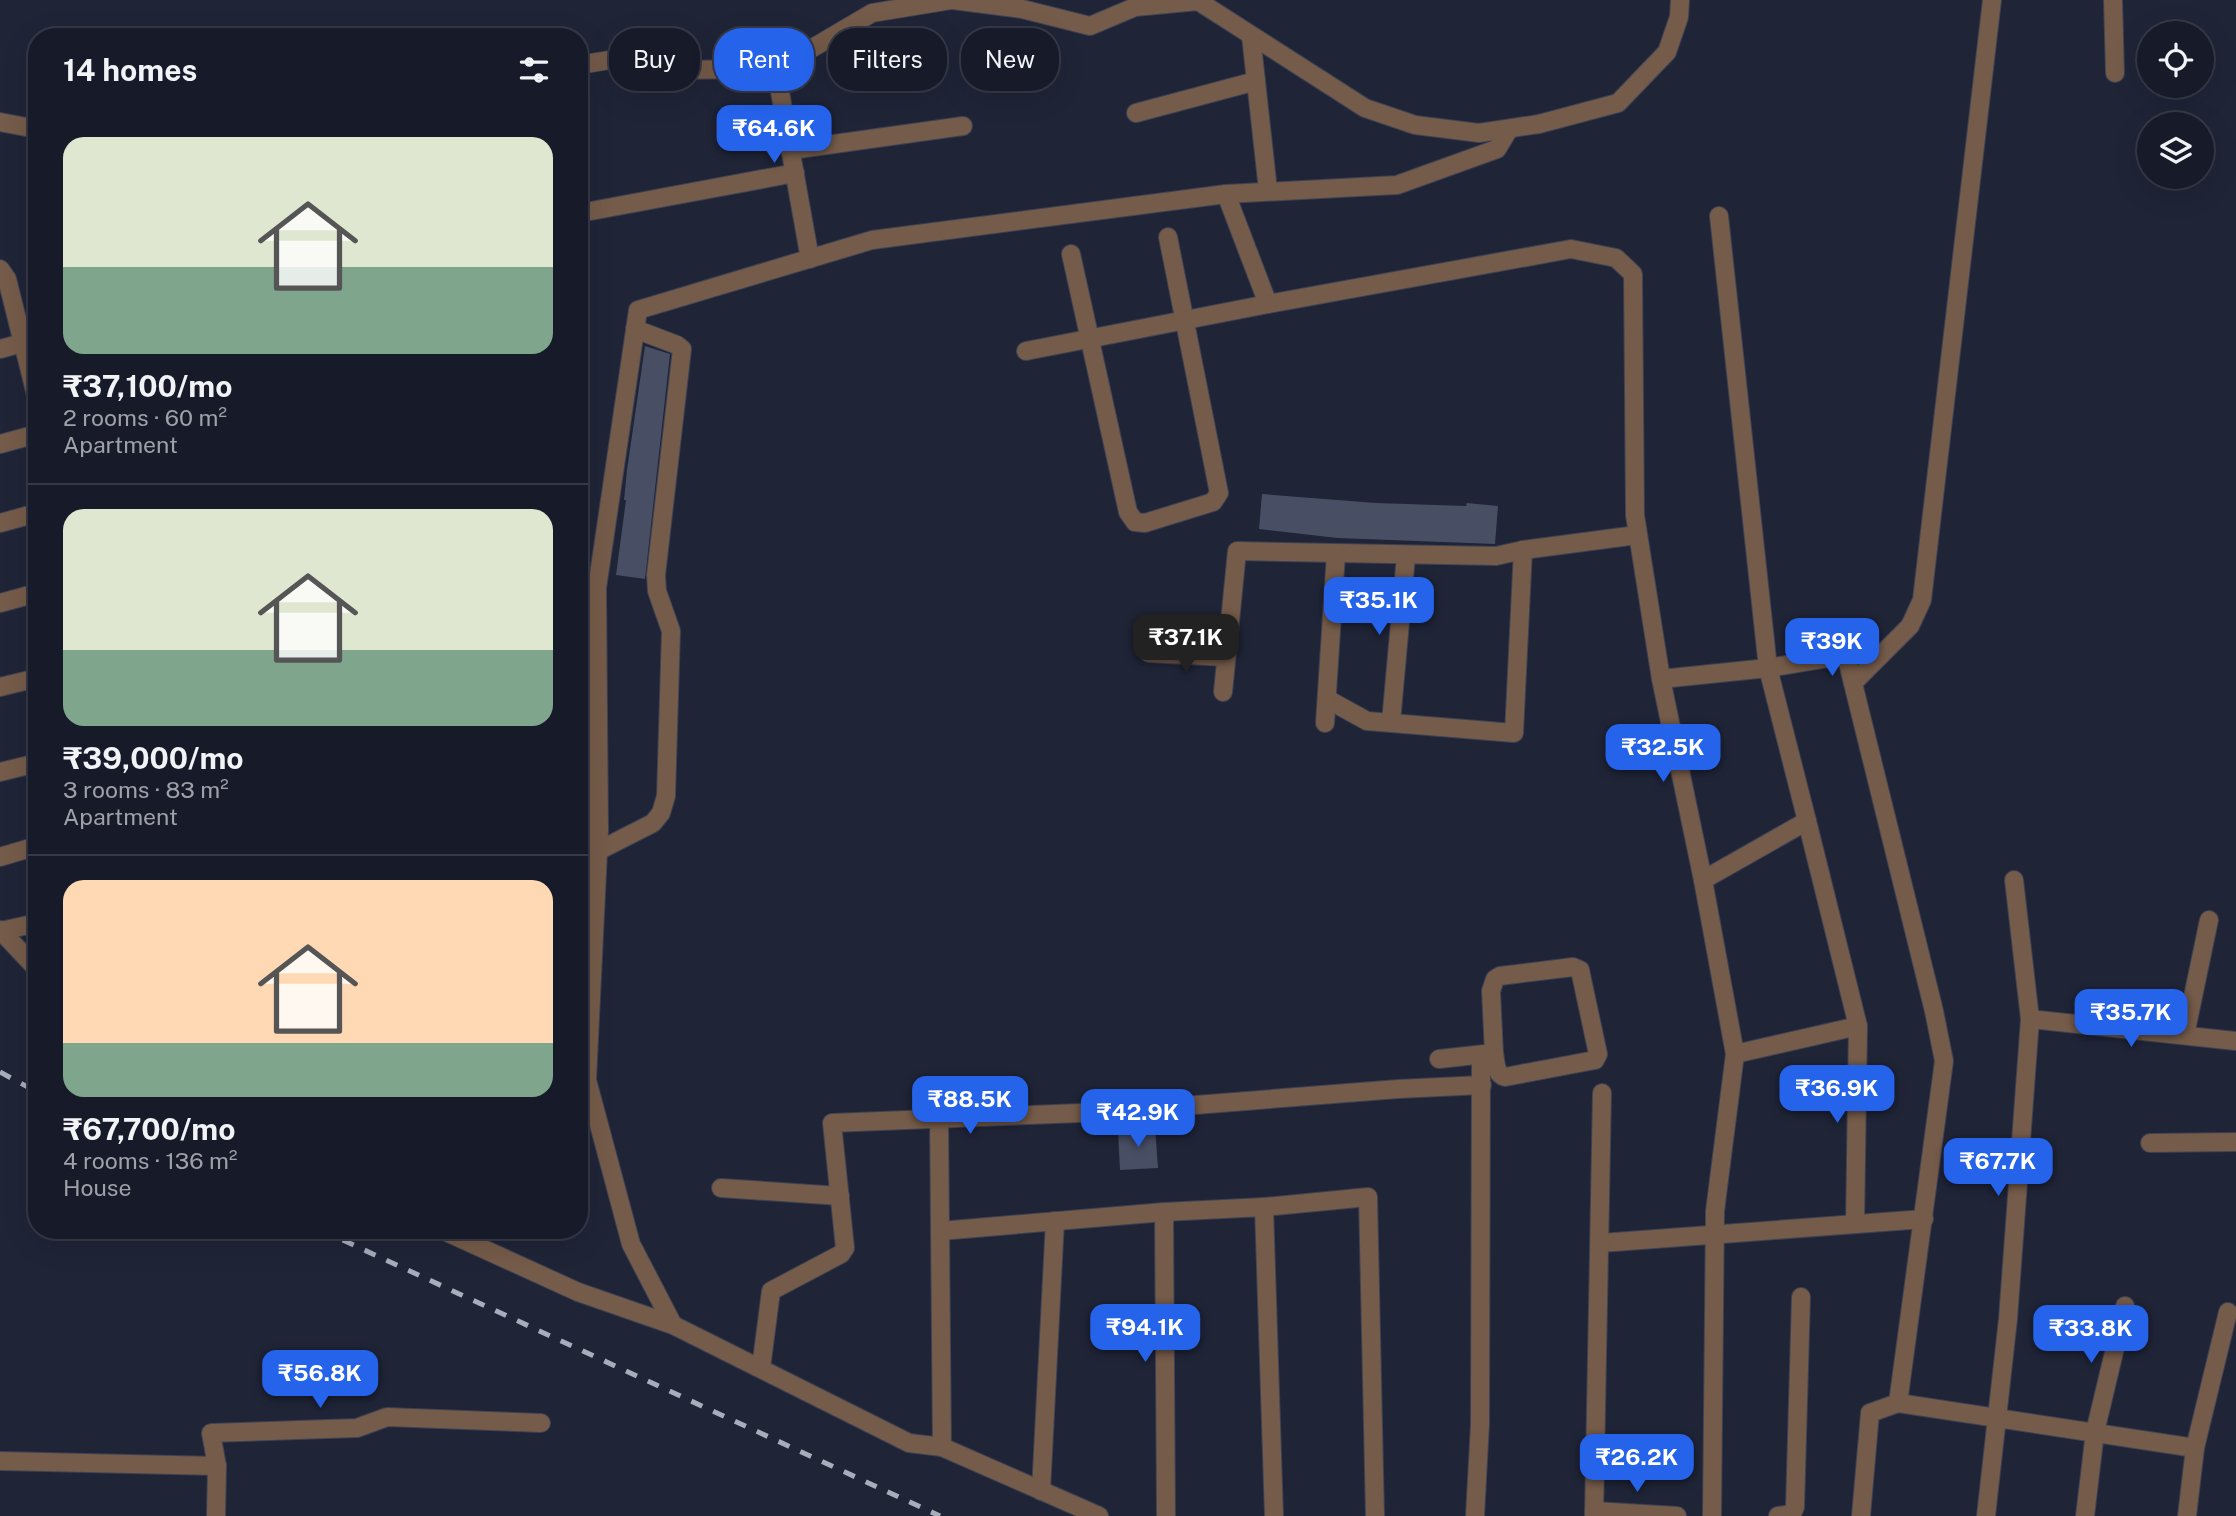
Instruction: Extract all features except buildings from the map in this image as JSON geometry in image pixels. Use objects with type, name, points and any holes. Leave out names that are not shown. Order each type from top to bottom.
[{"type":"street","points":[[814,47],[872,13],[952,0],[1022,9],[1090,26],[1135,7],[1198,1],[1364,108],[1415,125],[1479,134],[1539,124],[1618,103],[1667,51],[1679,17],[1680,0]]},
{"type":"street","points":[[1853,682],[1906,631],[1922,600],[1992,0]]},
{"type":"street","points":[[2113,0],[2115,74]]},
{"type":"street","points":[[1251,36],[1268,190]]},
{"type":"street","points":[[588,64],[622,58],[671,70],[714,70]]},
{"type":"street","points":[[1136,113],[1256,81]]},
{"type":"street","points":[[780,91],[810,259]]},
{"type":"street","points":[[0,122],[28,127]]},
{"type":"street","points":[[791,150],[963,126]]},
{"type":"street","points":[[588,1059],[598,852],[597,588],[638,310],[872,240],[1226,194],[1397,186],[1497,149],[1509,129]]},
{"type":"street","points":[[590,211],[795,173]]},
{"type":"street","points":[[1226,194],[1268,304]]},
{"type":"street","points":[[1719,216],[1768,668],[1858,1026],[1855,1224]]},
{"type":"street","points":[[1071,254],[1128,512],[1135,522],[1145,523],[1213,502],[1219,496],[1168,237]]},
{"type":"street","points":[[1026,351],[1572,249],[1616,258],[1633,274],[1637,535],[1661,679],[1703,880],[1735,1055],[1714,1235],[1712,1516]]},
{"type":"street","points":[[0,269],[7,279],[28,338]]},
{"type":"street","points":[[598,852],[653,823],[661,813],[666,796],[671,631],[657,591],[656,575],[682,349],[635,329]]},
{"type":"street","points":[[0,349],[28,341]]},
{"type":"street","points":[[0,444],[28,436]]},
{"type":"street","points":[[0,523],[28,515]]},
{"type":"street","points":[[1223,692],[1237,551],[1496,556],[1637,535]]},
{"type":"street","points":[[1327,699],[1367,721],[1514,733],[1523,550]]},
{"type":"street","points":[[1325,723],[1336,554]]},
{"type":"street","points":[[1391,722],[1406,556]]},
{"type":"street","points":[[0,603],[28,595]]},
{"type":"street","points":[[1149,653],[1226,657]]},
{"type":"street","points":[[1661,679],[1768,668],[1846,655],[1944,1060],[1898,1403]]},
{"type":"street","points":[[0,687],[28,680]]},
{"type":"street","points":[[0,772],[28,765]]},
{"type":"street","points":[[1703,880],[1807,821]]},
{"type":"street","points":[[0,856],[28,848]]},
{"type":"street","points":[[1986,1516],[2008,1320],[2030,1019],[2014,880]]},
{"type":"street","points":[[2185,1035],[2209,920]]},
{"type":"street","points":[[0,931],[28,925]]},
{"type":"street","points":[[0,931],[28,961]]},
{"type":"street","points":[[1475,1516],[1480,1424],[1482,1085],[1491,991],[1494,979],[1500,976],[1573,967],[1580,970],[1597,1058],[1506,1077],[1500,1076],[1487,1054]]},
{"type":"street","points":[[2030,1019],[2236,1041]]},
{"type":"street","points":[[1735,1055],[1858,1026]]},
{"type":"street","points":[[1439,1059],[1487,1054]]},
{"type":"street","points":[[588,1084],[631,1244],[673,1325]]},
{"type":"street","points":[[761,1368],[771,1291],[841,1254],[845,1248],[832,1123],[1106,1112],[1482,1085]]},
{"type":"street","points":[[1602,1093],[1594,1514],[1677,1516]]},
{"type":"street","points":[[939,1118],[942,1447]]},
{"type":"street","points":[[2150,1143],[2236,1142]]},
{"type":"street","points":[[721,1188],[840,1196]]},
{"type":"street","points":[[940,1231],[1368,1197],[1375,1516]]},
{"type":"street","points":[[1264,1207],[1274,1516]]},
{"type":"street","points":[[1164,1212],[1166,1516]]},
{"type":"street","points":[[1601,1243],[1924,1219]]},
{"type":"street","points":[[1041,1491],[1055,1221]]},
{"type":"street","points":[[462,1239],[578,1292],[673,1325],[909,1443],[942,1447],[1099,1516]]},
{"type":"street","points":[[1778,1516],[1792,1514],[1794,1507],[1801,1297]]},
{"type":"street","points":[[2085,1516],[2095,1432],[2125,1306]]},
{"type":"street","points":[[2187,1516],[2195,1448],[2228,1312]]},
{"type":"street","points":[[1861,1516],[1870,1413],[1898,1403],[2195,1448]]},
{"type":"street","points":[[216,1516],[217,1466],[211,1433],[357,1429],[387,1417],[541,1423]]},
{"type":"street","points":[[0,1461],[217,1466]]},
{"type":"railway","points":[[0,1072],[28,1087]]},
{"type":"railway","points":[[340,1239],[940,1516]]}]
